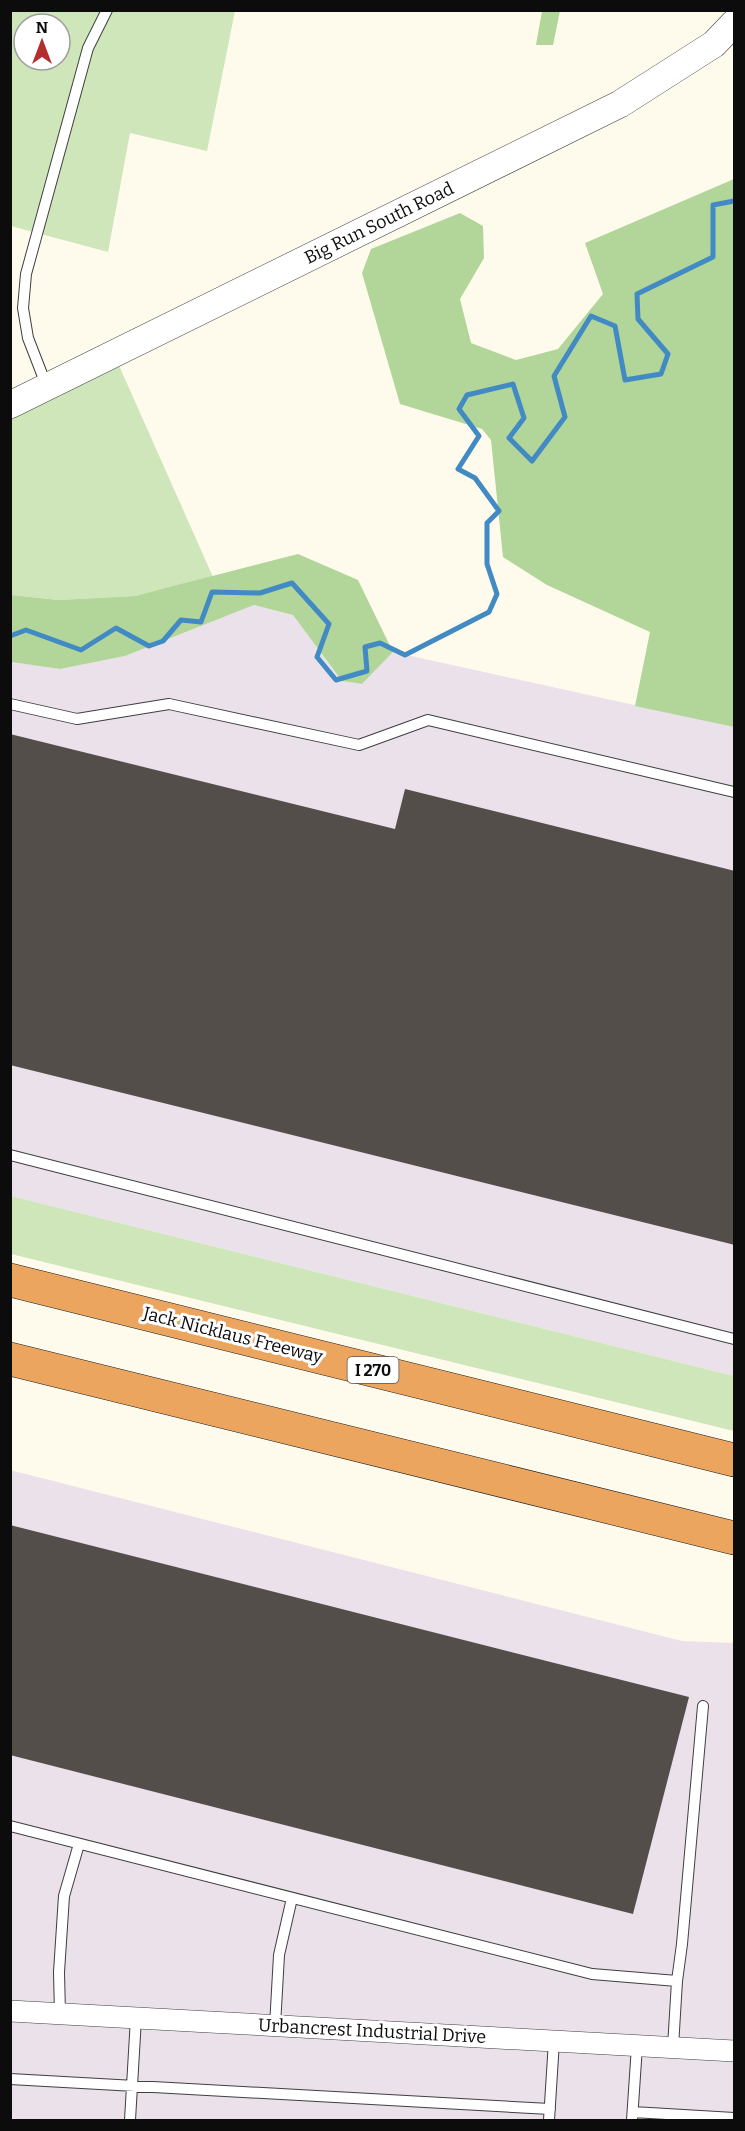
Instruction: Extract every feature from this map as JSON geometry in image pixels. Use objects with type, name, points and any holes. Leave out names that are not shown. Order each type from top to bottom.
[{"type":"highway","name":"Jack Nicklaus Freeway","points":[[10,1280],[735,1460]]},
{"type":"highway","points":[[10,1359],[735,1538]]},
{"type":"street","name":"Big Run South Road","points":[[10,405],[620,104],[714,44],[735,23]]},
{"type":"street","name":"Urbancrest Industrial Drive","points":[[10,2011],[735,2051]]},
{"type":"lane","points":[[47,388],[28,338],[23,309],[26,274],[88,48],[107,10]]},
{"type":"lane","points":[[10,704],[77,719],[169,704],[359,745],[428,720],[735,792]]},
{"type":"lane","points":[[10,1155],[735,1339]]},
{"type":"lane","points":[[673,2048],[676,1981],[682,1944],[703,1706]]},
{"type":"lane","points":[[10,1826],[592,1974],[676,1981]]},
{"type":"lane","points":[[60,2014],[59,1971],[64,1896],[79,1844]]},
{"type":"lane","points":[[275,2026],[279,1955],[292,1898]]},
{"type":"lane","points":[[130,2121],[136,2018]]},
{"type":"lane","points":[[549,2121],[554,2041]]},
{"type":"lane","points":[[637,2046],[633,2116],[735,2118]]},
{"type":"lane","points":[[10,2079],[550,2109]]},
{"type":"shaded area","points":[[254,605],[293,615],[342,681],[362,684],[393,652],[734,727],[734,1376],[11,1196],[11,662],[60,669],[125,656]]},
{"type":"shaded area","points":[[10,1470],[682,1641],[734,1643],[734,2120],[11,2120]]},
{"type":"green space","points":[[10,11],[235,11],[207,151],[130,133],[108,252],[11,226]]},
{"type":"green space","points":[[542,11],[560,11],[553,45],[536,45]]},
{"type":"green space","points":[[734,179],[734,727],[635,706],[650,632],[547,585],[503,557],[491,440],[482,429],[400,404],[362,273],[371,249],[460,213],[483,226],[484,258],[460,299],[471,343],[516,360],[558,349],[603,294],[585,243]]},
{"type":"green space","points":[[117,361],[213,577],[135,596],[59,600],[11,595],[11,413]]},
{"type":"green space","points":[[298,554],[358,580],[393,652],[362,684],[342,681],[293,615],[254,605],[125,656],[60,669],[11,662],[11,595],[59,600],[135,596]]},
{"type":"green space","points":[[11,1196],[734,1376],[734,1431],[11,1254]]},
{"type":"building","points":[[10,734],[395,829],[405,789],[735,871],[735,1245],[10,1065]]},
{"type":"building","points":[[10,1525],[689,1697],[633,1914],[10,1755]]},
{"type":"waterway","points":[[10,636],[26,630],[81,650],[116,628],[149,646],[163,641],[181,620],[201,622],[212,592],[260,593],[292,583],[329,624],[317,657],[336,680],[367,671],[365,647],[380,643],[405,655],[489,612],[497,594],[487,564],[487,523],[499,511],[475,478],[458,469],[479,436],[459,409],[467,395],[513,384],[524,418],[509,438],[532,461],[565,417],[554,376],[591,316],[615,326],[625,380],[661,374],[668,354],[638,319],[637,294],[713,257],[713,205],[734,201]]}]
